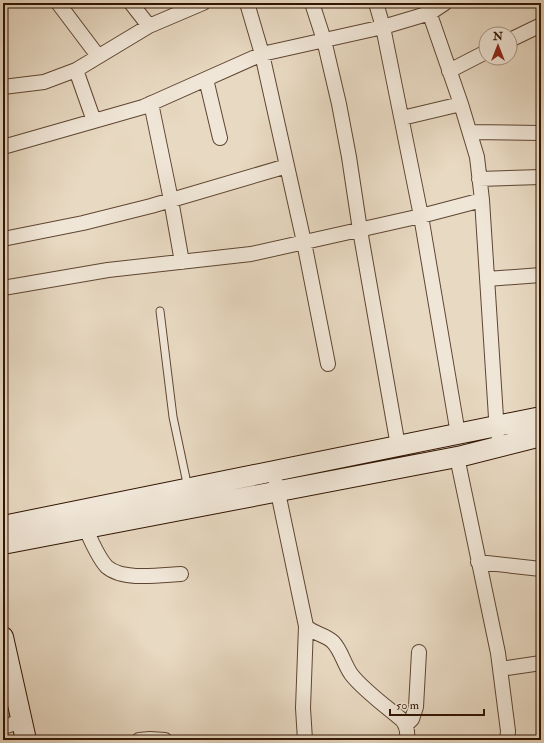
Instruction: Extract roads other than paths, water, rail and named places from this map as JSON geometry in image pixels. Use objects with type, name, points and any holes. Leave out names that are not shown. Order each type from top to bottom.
[{"type":"street","points":[[58,3],[98,56]]},
{"type":"street","points":[[131,3],[149,26]]},
{"type":"street","points":[[3,87],[44,82],[76,70],[149,26],[203,3]]},
{"type":"street","points":[[247,3],[262,54],[304,242],[328,364]]},
{"type":"street","points":[[312,3],[324,40],[349,157],[360,230],[398,446]]},
{"type":"street","points":[[376,3],[383,27],[421,216],[458,434]]},
{"type":"street","points":[[3,147],[143,107],[262,54],[383,27],[428,8],[445,3]]},
{"type":"street","points":[[428,8],[461,104],[477,157],[482,200],[496,426],[499,447]]},
{"type":"street","points":[[518,36],[541,25]]},
{"type":"street","points":[[449,71],[478,56]]},
{"type":"street","points":[[76,70],[94,121]]},
{"type":"street","points":[[206,79],[220,138]]},
{"type":"street","points":[[151,103],[182,262]]},
{"type":"street","points":[[402,118],[461,104]]},
{"type":"street","points":[[470,132],[541,133]]},
{"type":"street","points":[[3,239],[83,223],[171,200],[287,166]]},
{"type":"street","points":[[480,179],[541,177]]},
{"type":"street","points":[[3,288],[108,270],[251,254],[421,216],[482,200]]},
{"type":"street","points":[[487,279],[541,275]]},
{"type":"street","points":[[3,544],[188,488],[541,417]]},
{"type":"street","points":[[3,526],[81,520],[278,491],[457,457],[541,436]]},
{"type":"street","points":[[457,457],[500,669],[508,731],[507,740]]},
{"type":"street","points":[[274,471],[306,626],[303,708],[305,740]]},
{"type":"street","points":[[81,520],[107,566],[114,572],[143,576],[180,574]]},
{"type":"street","points":[[478,562],[541,569]]},
{"type":"street","points":[[306,626],[310,631],[331,640],[336,645],[347,670],[352,676],[406,725],[408,734],[407,740]]},
{"type":"street","points":[[3,637],[26,740]]},
{"type":"street","points":[[406,725],[412,719],[416,707],[419,652]]},
{"type":"street","points":[[500,669],[541,663]]},
{"type":"street","points":[[3,727],[22,721]]},
{"type":"street","points":[[139,740],[165,740]]},
{"type":"lane","points":[[160,311],[173,417],[188,488]]}]
